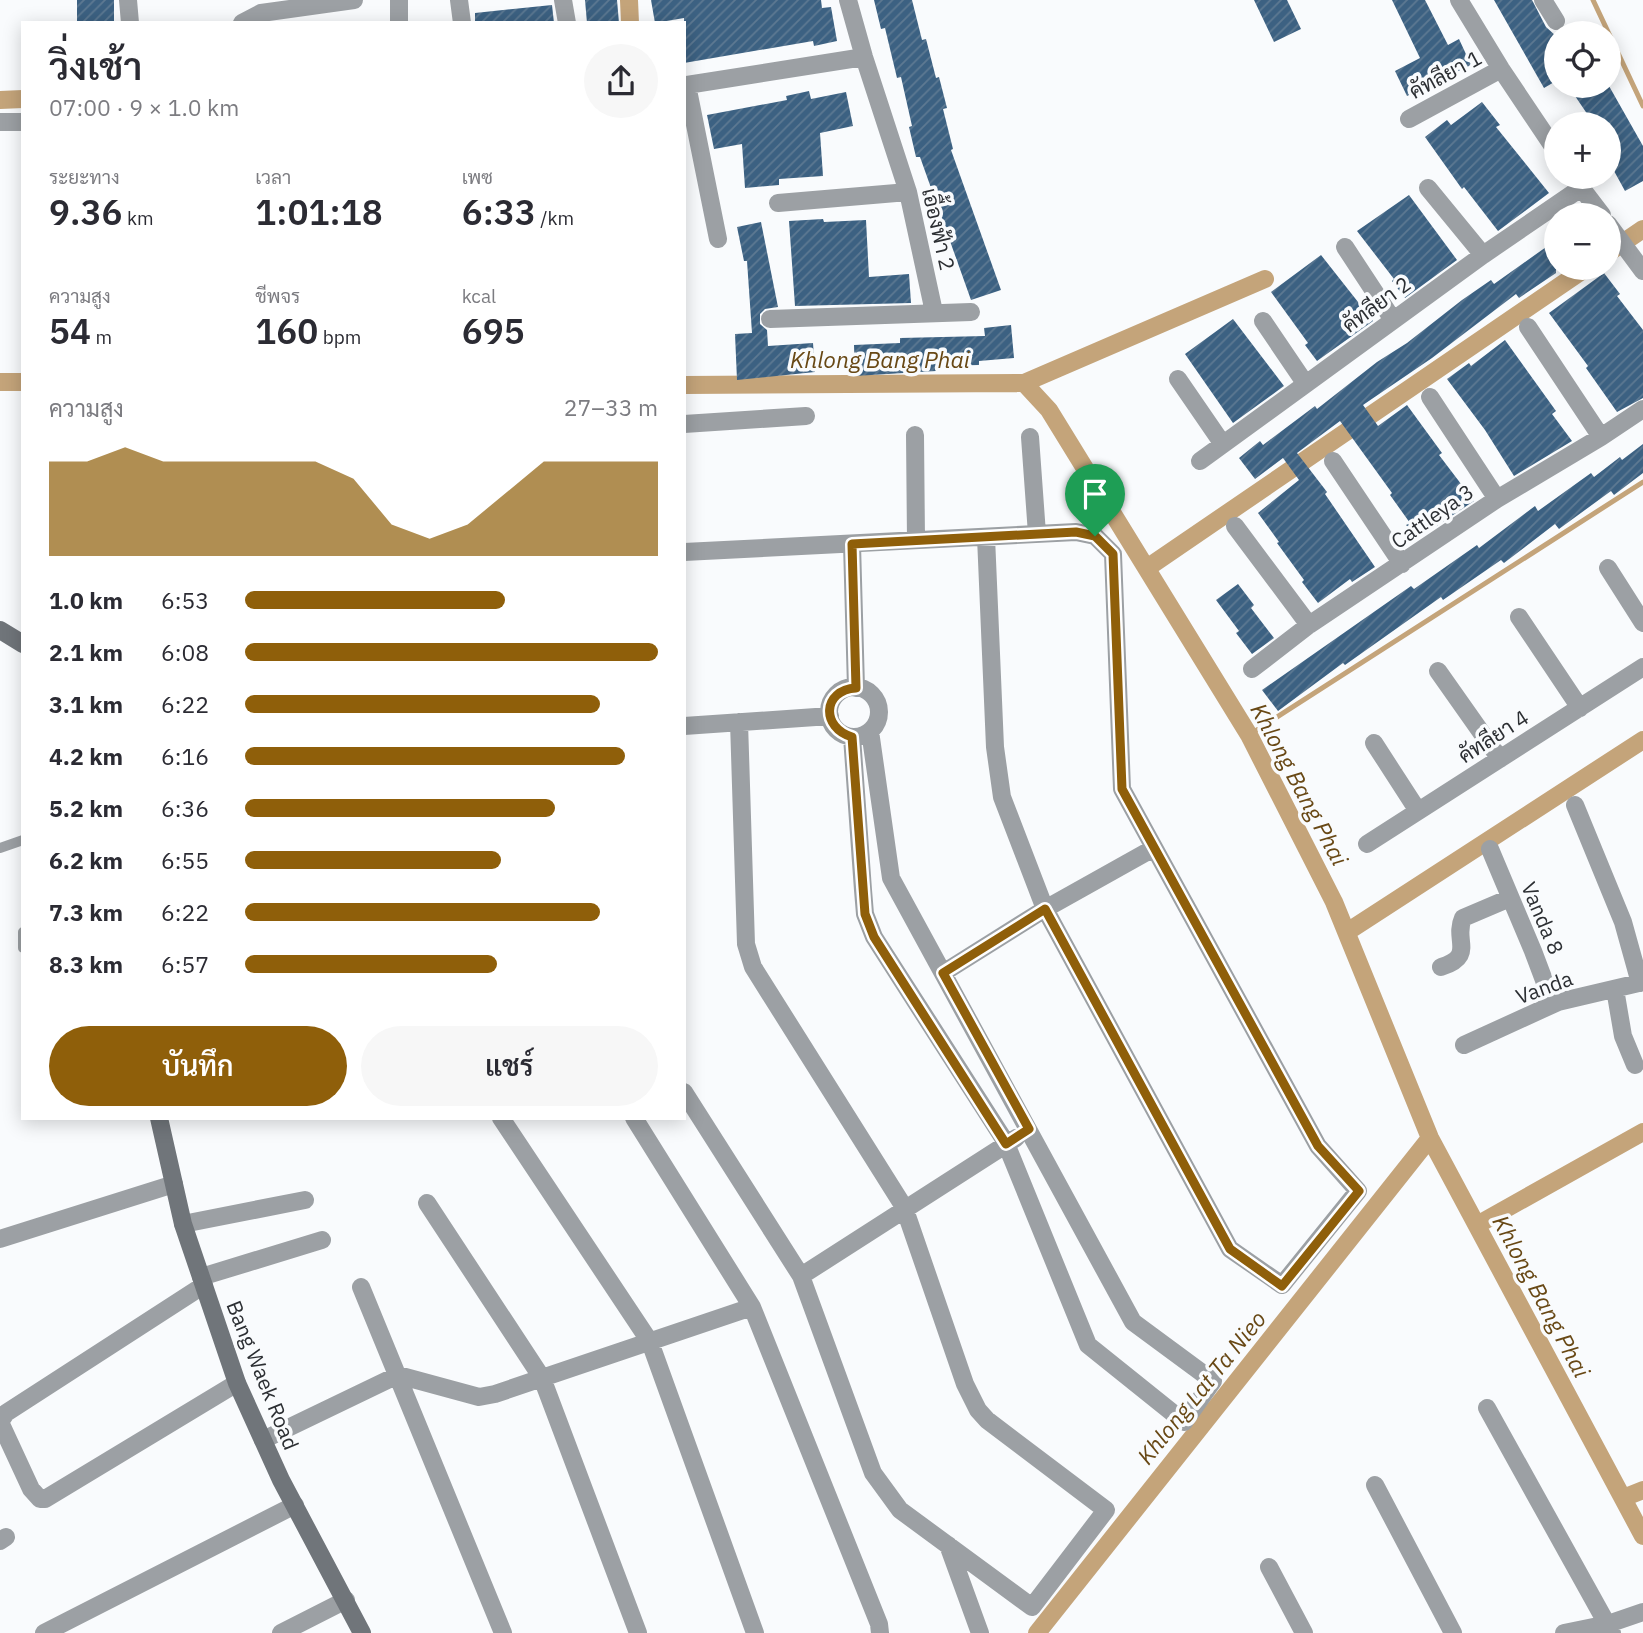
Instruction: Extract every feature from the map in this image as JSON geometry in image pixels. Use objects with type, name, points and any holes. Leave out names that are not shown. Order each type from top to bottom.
[{"type":"main road","points":[[0,630],[21,643]]},
{"type":"main road","name":"Bang Waek Road","points":[[159,1120],[183,1224],[237,1382],[281,1480],[362,1633]]},
{"type":"street","points":[[128,0],[129,21]]},
{"type":"street","points":[[246,21],[261,13],[354,0]]},
{"type":"street","points":[[399,0],[399,21]]},
{"type":"street","points":[[459,0],[461,21]]},
{"type":"street","points":[[563,0],[567,21]]},
{"type":"street","name":"เอื้องฟ้า 2","points":[[848,0],[908,192],[934,312]]},
{"type":"street","points":[[1460,0],[1544,132]]},
{"type":"street","points":[[1543,0],[1556,21]]},
{"type":"street","points":[[718,239],[687,85],[864,57]]},
{"type":"street","name":"คัทลียา 1","points":[[1409,118],[1502,69]]},
{"type":"street","points":[[0,122],[21,122]]},
{"type":"street","points":[[1428,188],[1483,255]]},
{"type":"street","name":"คัทลียา 2","points":[[1200,461],[1569,189]]},
{"type":"street","points":[[1582,189],[1592,203]]},
{"type":"street","points":[[778,203],[908,192]]},
{"type":"street","points":[[1621,241],[1638,265]]},
{"type":"street","points":[[1345,247],[1393,320]]},
{"type":"street","points":[[770,319],[971,312]]},
{"type":"street","points":[[1263,321],[1305,383]]},
{"type":"street","points":[[1528,327],[1601,437]]},
{"type":"street","points":[[1178,379],[1223,443]]},
{"type":"street","points":[[1430,397],[1497,499]]},
{"type":"street","name":"Cattleya 3","points":[[1252,668],[1309,625],[1497,499],[1643,409]]},
{"type":"street","points":[[686,424],[806,416]]},
{"type":"street","points":[[915,435],[916,540]]},
{"type":"street","points":[[1030,437],[1037,534]]},
{"type":"street","points":[[1333,461],[1402,564]]},
{"type":"street","points":[[1235,526],[1309,625]]},
{"type":"street","points":[[686,552],[1076,532],[1095,536],[1113,554],[1122,789],[1318,1146],[1359,1191],[1282,1286],[1230,1249],[1045,909],[1002,797],[995,747],[986,537]]},
{"type":"street","points":[[852,544],[856,688]]},
{"type":"street","points":[[1608,568],[1643,623]]},
{"type":"street","points":[[1519,617],[1580,708]]},
{"type":"street","name":"คัทลียา 4","points":[[1367,844],[1643,667]]},
{"type":"street","points":[[1438,671],[1500,759]]},
{"type":"street","points":[[852,737],[865,914],[874,937],[1006,1144],[1088,1345],[1184,1422],[1213,1381],[1133,1322],[891,878],[870,731],[878,717],[876,701],[871,694],[856,688],[848,688],[836,695],[830,716],[837,730],[852,737],[870,731]]},
{"type":"street","points":[[686,726],[830,716]]},
{"type":"street","points":[[686,1095],[801,1276],[873,1473],[900,1510],[1032,1607],[1106,1510],[978,1410],[965,1384],[905,1209],[753,967],[746,944],[738,722]]},
{"type":"street","points":[[1374,743],[1418,811]]},
{"type":"street","points":[[1575,805],[1623,922],[1641,983]]},
{"type":"street","points":[[943,973],[1045,909],[1154,848]]},
{"type":"street","name":"Vanda 8","points":[[1490,849],[1553,1004]]},
{"type":"street","points":[[1441,967],[1455,962],[1462,953],[1460,926],[1463,918],[1510,898]]},
{"type":"street","name":"Vanda","points":[[1464,1045],[1553,1004],[1641,983]]},
{"type":"street","points":[[1615,989],[1623,1036],[1634,1065]]},
{"type":"street","points":[[502,1120],[650,1342],[755,1633]]},
{"type":"street","points":[[635,1120],[752,1307],[879,1624],[880,1633]]},
{"type":"street","points":[[801,1276],[1029,1129]]},
{"type":"street","points":[[0,1239],[174,1184]]},
{"type":"street","points":[[183,1224],[305,1200]]},
{"type":"street","points":[[427,1203],[542,1378],[638,1633]]},
{"type":"street","points":[[237,1382],[45,1499],[40,1499],[31,1489],[0,1422],[6,1413],[202,1281],[322,1240]]},
{"type":"street","points":[[361,1287],[503,1633]]},
{"type":"street","points":[[263,1440],[398,1375],[479,1397],[495,1394],[752,1307]]},
{"type":"street","points":[[1487,1408],[1610,1629]]},
{"type":"street","points":[[1375,1485],[1453,1633]]},
{"type":"street","points":[[44,1633],[295,1505]]},
{"type":"street","points":[[948,1545],[980,1633]]},
{"type":"street","points":[[1269,1567],[1304,1633]]},
{"type":"street","points":[[281,1633],[345,1600]]},
{"type":"street","points":[[1564,1633],[1610,1629],[1643,1612]]},
{"type":"lane","points":[[0,848],[21,841]]},
{"type":"building","points":[[77,0],[114,0],[114,21],[77,21]]},
{"type":"building","points":[[585,0],[617,0],[619,21],[587,21]]},
{"type":"building","points":[[651,0],[821,0],[822,8],[831,7],[837,41],[814,46],[813,41],[686,63],[684,18],[655,21]]},
{"type":"building","points":[[874,0],[912,0],[922,40],[926,39],[936,78],[939,77],[947,108],[943,109],[953,149],[951,150],[1001,290],[971,300],[920,157],[916,157],[901,77],[897,78],[885,28],[881,29]]},
{"type":"building","points":[[1254,0],[1287,0],[1301,29],[1274,42]]},
{"type":"building","points":[[1392,0],[1425,0],[1448,45],[1459,39],[1471,65],[1407,96],[1395,71],[1420,58]]},
{"type":"building","points":[[1494,0],[1532,0],[1544,23],[1544,88]]},
{"type":"building","points":[[552,5],[554,21],[475,21],[475,13]]},
{"type":"building","points":[[809,91],[811,99],[846,92],[853,126],[820,133],[823,176],[779,179],[779,185],[745,188],[742,144],[714,149],[707,115],[787,100],[786,96]]},
{"type":"building","points":[[1576,98],[1616,98],[1643,146],[1643,181],[1625,191],[1621,184],[1621,112],[1586,112]]},
{"type":"building","points":[[1482,102],[1500,125],[1496,127],[1549,193],[1498,231],[1464,187],[1462,189],[1425,137],[1447,120],[1451,125]]},
{"type":"building","points":[[1409,195],[1457,260],[1405,298],[1392,281],[1394,279],[1357,231]]},
{"type":"building","points":[[823,219],[824,222],[866,220],[869,277],[909,274],[911,303],[795,306],[789,221]]},
{"type":"building","points":[[761,222],[778,307],[765,309],[760,314],[760,324],[767,330],[768,346],[813,343],[815,372],[737,380],[735,334],[752,333],[747,261],[744,261],[737,227]]},
{"type":"building","points":[[1544,249],[1546,280],[1519,298],[1516,294],[1432,358],[1363,405],[1378,426],[1407,405],[1442,453],[1439,455],[1474,501],[1417,539],[1406,525],[1410,523],[1390,495],[1392,493],[1340,421],[1297,453],[1327,492],[1325,494],[1375,567],[1352,582],[1350,579],[1318,603],[1258,513],[1299,480],[1283,458],[1255,479],[1239,458],[1260,441],[1263,445],[1315,406],[1317,409],[1491,280],[1494,284]]},
{"type":"building","points":[[1321,255],[1373,321],[1317,361],[1305,345],[1308,343],[1271,292]]},
{"type":"building","points":[[1594,280],[1609,280],[1620,294],[1617,296],[1643,330],[1643,398],[1617,412],[1586,368],[1588,366],[1549,313]]},
{"type":"building","points":[[1233,319],[1284,386],[1233,423],[1185,354]]},
{"type":"building","points":[[1011,325],[1014,358],[979,361],[979,365],[935,366],[936,371],[855,376],[854,345],[900,343],[900,338],[985,336],[984,328]]},
{"type":"building","points":[[1505,340],[1556,411],[1552,414],[1572,441],[1514,476],[1485,430],[1447,379],[1469,363],[1471,366]]},
{"type":"building","points":[[1643,444],[1643,473],[1614,495],[1611,491],[1559,529],[1555,524],[1504,563],[1501,560],[1443,600],[1441,597],[1278,711],[1262,690],[1411,586],[1414,589],[1477,545],[1479,548],[1535,506],[1538,511],[1591,473],[1594,477]]},
{"type":"building","points":[[1238,584],[1254,605],[1251,608],[1274,638],[1252,654],[1216,600]]},
{"type":"waterway","points":[[629,0],[630,21]]},
{"type":"waterway","points":[[1593,0],[1643,106]]},
{"type":"waterway","points":[[0,100],[21,99]]},
{"type":"waterway","points":[[1621,244],[1643,229]]},
{"type":"waterway","points":[[1024,383],[1265,279]]},
{"type":"waterway","points":[[1147,568],[1568,280]]},
{"type":"waterway","name":"Khlong Bang Phai","points":[[0,382],[21,382]]},
{"type":"waterway","name":"Khlong Bang Phai","points":[[686,385],[1024,383],[1049,410],[1249,735],[1334,902],[1430,1138],[1643,1536]]},
{"type":"waterway","points":[[1249,735],[1643,482]]},
{"type":"waterway","points":[[1347,932],[1643,740]]},
{"type":"waterway","points":[[1477,1225],[1643,1132]]},
{"type":"waterway","name":"Khlong Lat Ta Nieo","points":[[1037,1633],[1430,1138]]},
{"type":"waterway","points":[[1623,1498],[1643,1490]]},
{"type":"route","points":[[1076,532],[1095,536],[1113,554],[1122,789],[1318,1146],[1359,1191],[1282,1286],[1230,1249],[1045,909],[943,973],[1029,1129],[1006,1144],[874,937],[865,914],[852,737],[837,730],[830,716],[836,695],[848,688],[856,688],[852,544],[1076,532]]}]
